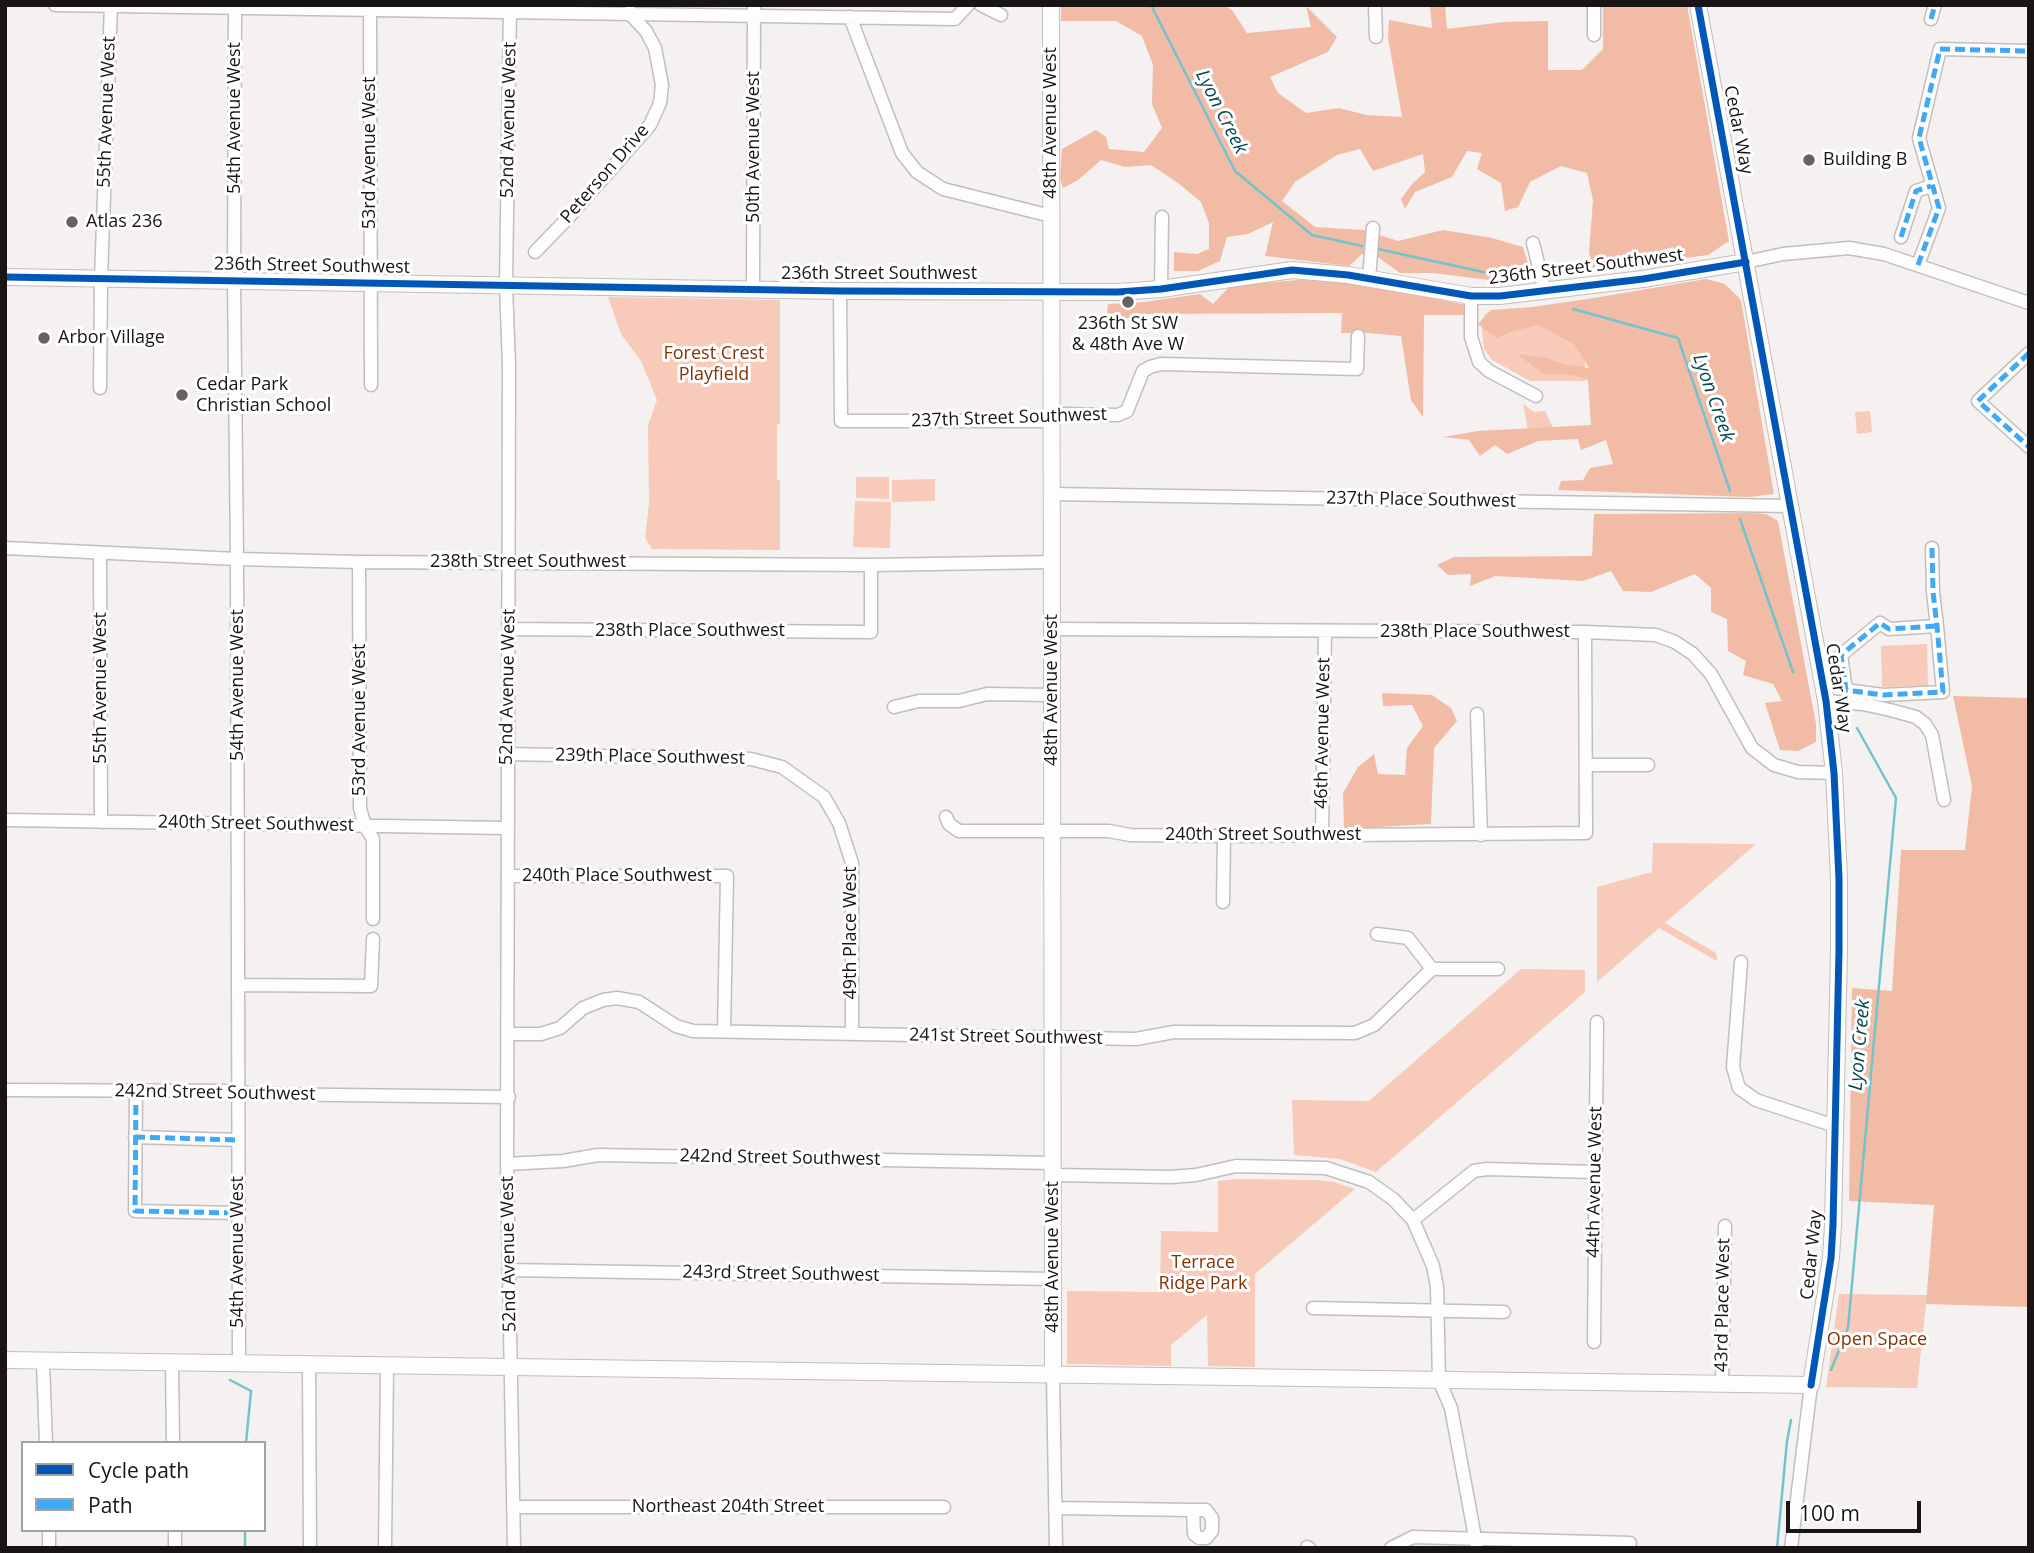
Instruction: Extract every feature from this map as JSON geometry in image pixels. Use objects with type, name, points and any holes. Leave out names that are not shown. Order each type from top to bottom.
[{"type":"main road","name":"48th Avenue West","points":[[1051,5],[1053,1375]]},
{"type":"main road","name":"Cedar Way","points":[[1698,5],[1826,701],[1834,773],[1839,879],[1838,1030],[1831,1258],[1811,1385]]},
{"type":"main road","name":"236th Street Southwest","points":[[5,277],[839,291],[1118,292],[1161,289],[1292,270],[1321,271],[1471,296],[1545,292],[1746,262]]},
{"type":"main road","points":[[5,1360],[43,1363],[1811,1385]]},
{"type":"street","points":[[55,5],[630,9],[955,19],[968,5]]},
{"type":"street","points":[[981,5],[1001,15]]},
{"type":"street","points":[[1375,5],[1376,37]]},
{"type":"street","points":[[1594,5],[1594,35]]},
{"type":"street","points":[[1931,19],[1935,5]]},
{"type":"street","name":"55th Avenue West","points":[[100,388],[101,278],[111,6]]},
{"type":"street","name":"54th Avenue West","points":[[235,7],[239,1364]]},
{"type":"street","name":"53rd Avenue West","points":[[370,8],[371,385]]},
{"type":"street","name":"52nd Avenue West","points":[[510,9],[506,285],[509,366],[507,828],[509,1270],[514,1548]]},
{"type":"street","name":"Peterson Drive","points":[[535,252],[650,125],[660,103],[662,85],[655,48],[646,30],[630,9]]},
{"type":"street","name":"50th Avenue West","points":[[753,289],[754,11]]},
{"type":"street","points":[[850,17],[902,153],[917,172],[943,189],[1052,216]]},
{"type":"street","points":[[1918,265],[1939,208],[1919,138],[1940,49],[2029,51]]},
{"type":"street","points":[[1900,237],[1916,191],[1931,186]]},
{"type":"street","points":[[1161,289],[1162,217]]},
{"type":"street","points":[[1369,279],[1373,228]]},
{"type":"street","points":[[1532,243],[1545,292]]},
{"type":"street","name":"236th Street Southwest","points":[[1746,262],[1783,254],[1849,248],[1884,254],[2029,303]]},
{"type":"street","name":"237th Street Southwest","points":[[839,291],[841,421],[1051,421],[1061,414],[1118,415],[1127,411],[1143,371],[1160,365],[1357,369],[1358,337]]},
{"type":"street","points":[[1471,296],[1471,337],[1479,362],[1489,371],[1536,397]]},
{"type":"street","points":[[2029,353],[1978,401],[2029,447]]},
{"type":"street","name":"237th Place Southwest","points":[[1052,494],[1790,506]]},
{"type":"street","name":"238th Street Southwest","points":[[5,548],[359,562],[871,565],[1052,562]]},
{"type":"street","points":[[1932,548],[1933,592],[1937,625],[1943,692],[1883,695],[1846,690],[1841,655],[1880,623],[1889,629],[1937,625]]},
{"type":"street","name":"55th Avenue West","points":[[100,553],[102,822]]},
{"type":"street","name":"53rd Avenue West","points":[[359,562],[360,808],[365,826],[373,839],[373,919]]},
{"type":"street","name":"238th Place Southwest","points":[[509,629],[871,632],[871,565]]},
{"type":"street","name":"238th Place Southwest","points":[[1052,629],[1585,632],[1656,635],[1675,642],[1693,654],[1711,674],[1752,748],[1774,765],[1798,772],[1834,773]]},
{"type":"street","name":"46th Avenue West","points":[[1322,835],[1325,632]]},
{"type":"street","points":[[1585,632],[1587,765],[1648,765]]},
{"type":"street","points":[[894,707],[919,701],[959,701],[987,694],[1052,695]]},
{"type":"street","points":[[1826,701],[1863,704],[1890,710],[1916,717],[1925,724],[1932,736],[1944,800]]},
{"type":"street","points":[[1476,714],[1480,835]]},
{"type":"street","name":"239th Place Southwest","points":[[508,754],[751,759],[782,767],[824,797]]},
{"type":"street","name":"240th Street Southwest","points":[[946,817],[949,824],[959,831],[1110,831],[1130,835],[1224,836],[1586,833],[1587,765]]},
{"type":"street","name":"49th Place West","points":[[824,797],[839,824],[852,863],[852,1033]]},
{"type":"street","name":"240th Street Southwest","points":[[5,820],[507,828]]},
{"type":"street","points":[[1223,902],[1224,836]]},
{"type":"street","name":"240th Place Southwest","points":[[508,876],[727,876],[724,1031]]},
{"type":"street","points":[[1377,934],[1408,938],[1432,969],[1498,969]]},
{"type":"street","points":[[238,985],[371,986],[373,939]]},
{"type":"street","points":[[1741,962],[1733,1067],[1739,1088],[1748,1096],[1768,1104],[1835,1126]]},
{"type":"street","name":"241st Street Southwest","points":[[508,1034],[541,1034],[561,1028],[583,1008],[617,998],[639,1002],[676,1026],[693,1031],[1136,1039],[1174,1032],[1355,1033],[1374,1025],[1432,969]]},
{"type":"street","name":"44th Avenue West","points":[[1594,1342],[1597,1022]]},
{"type":"street","name":"242nd Street Southwest","points":[[5,1090],[239,1091],[279,1094],[509,1097]]},
{"type":"street","points":[[136,1090],[135,1211],[237,1213]]},
{"type":"street","points":[[135,1137],[238,1140]]},
{"type":"street","name":"242nd Street Southwest","points":[[508,1164],[563,1161],[598,1155],[1053,1169],[1171,1177],[1196,1175],[1236,1166],[1326,1168],[1369,1182],[1393,1199],[1413,1220]]},
{"type":"street","points":[[1477,1543],[1451,1408],[1439,1381],[1437,1287],[1433,1266],[1413,1220],[1474,1171],[1594,1172]]},
{"type":"street","name":"43rd Place West","points":[[1722,1384],[1724,1226]]},
{"type":"street","name":"243rd Street Southwest","points":[[509,1270],[1052,1279]]},
{"type":"street","points":[[1313,1308],[1504,1312]]},
{"type":"street","points":[[43,1363],[46,1441]]},
{"type":"street","points":[[172,1364],[173,1441]]},
{"type":"street","points":[[309,1366],[310,1548]]},
{"type":"street","points":[[385,1548],[387,1367]]},
{"type":"street","points":[[1053,1375],[1056,1548]]},
{"type":"street","points":[[1791,1548],[1811,1385]]},
{"type":"street","name":"Northeast 204th Street","points":[[513,1507],[944,1507]]},
{"type":"street","points":[[1055,1508],[1193,1510]]},
{"type":"street","points":[[1391,1548],[1413,1537],[1477,1543],[1630,1543]]},
{"type":"green space","name":"Forest Crest Playfield","points":[[608,297],[780,300],[777,480],[780,480],[780,550],[652,549],[645,538],[649,503],[648,425],[657,400],[641,361],[621,334]]},
{"type":"green space","points":[[1585,302],[1585,381],[1530,381],[1492,360],[1484,349],[1481,322],[1486,313]]},
{"type":"green space","points":[[1523,404],[1534,412],[1545,411],[1553,428],[1529,435]]},
{"type":"green space","points":[[1870,411],[1872,432],[1857,434],[1855,412]]},
{"type":"green space","points":[[856,477],[889,477],[889,499],[856,498]]},
{"type":"green space","points":[[935,479],[935,501],[892,502],[892,480]]},
{"type":"green space","points":[[855,501],[891,502],[890,548],[853,547]]},
{"type":"green space","points":[[1927,644],[1928,686],[1882,687],[1881,646]]},
{"type":"green space","points":[[1653,843],[1756,844],[1665,923],[1716,953],[1717,961],[1659,928],[1597,982],[1597,887],[1652,872]]},
{"type":"green space","points":[[1521,969],[1585,970],[1585,992],[1376,1172],[1340,1159],[1294,1155],[1292,1100],[1369,1101]]},
{"type":"green space","name":"Terrace Ridge Park","points":[[1316,1180],[1355,1189],[1255,1274],[1255,1367],[1208,1366],[1207,1315],[1171,1345],[1171,1366],[1067,1364],[1067,1291],[1160,1292],[1161,1231],[1218,1232],[1218,1181]]},
{"type":"green space","name":"Open Space","points":[[1839,1294],[1927,1295],[1917,1388],[1826,1387]]},
{"type":"shaded area","points":[[1061,5],[1223,5],[1232,10],[1247,33],[1311,27],[1306,6],[1337,37],[1328,52],[1270,77],[1278,93],[1306,113],[1339,108],[1366,115],[1402,117],[1388,38],[1389,20],[1432,28],[1430,5],[1445,5],[1447,29],[1504,22],[1548,21],[1548,70],[1582,70],[1603,49],[1603,5],[1687,5],[1729,241],[1708,255],[1677,259],[1673,247],[1593,269],[1589,252],[1593,200],[1587,173],[1561,166],[1530,182],[1518,207],[1505,211],[1501,183],[1477,169],[1482,153],[1467,151],[1452,177],[1415,192],[1405,209],[1401,199],[1425,172],[1423,154],[1373,171],[1360,149],[1337,155],[1295,182],[1282,201],[1315,227],[1364,230],[1398,241],[1443,230],[1492,238],[1523,247],[1533,279],[1505,282],[1433,273],[1400,273],[1375,255],[1362,254],[1349,266],[1265,256],[1273,222],[1248,234],[1227,237],[1220,261],[1198,271],[1174,271],[1174,252],[1197,254],[1209,249],[1209,223],[1201,202],[1178,183],[1151,165],[1125,167],[1101,160],[1078,180],[1063,188],[1060,178],[1062,149],[1096,130],[1106,137],[1109,149],[1144,152],[1162,128],[1152,104],[1153,65],[1142,36],[1116,21],[1061,21]]},
{"type":"shaded area","points":[[1706,279],[1725,284],[1741,300],[1774,494],[1748,497],[1558,490],[1561,481],[1583,480],[1590,468],[1613,464],[1606,440],[1581,450],[1578,439],[1538,441],[1507,454],[1495,445],[1480,456],[1469,440],[1443,437],[1478,431],[1591,425],[1588,380],[1573,375],[1544,374],[1517,354],[1589,368],[1574,344],[1539,325],[1497,338],[1478,324],[1491,310],[1532,307]]},
{"type":"shaded area","points":[[1298,280],[1349,282],[1467,305],[1465,315],[1424,315],[1423,417],[1411,400],[1401,336],[1341,333],[1342,313],[1144,314],[1112,322],[1107,314],[1108,304],[1200,294],[1213,304],[1230,286]]},
{"type":"shaded area","points":[[1753,513],[1766,514],[1778,521],[1816,724],[1816,742],[1798,751],[1780,750],[1765,703],[1782,701],[1773,684],[1743,675],[1746,661],[1728,651],[1727,619],[1711,612],[1711,588],[1695,574],[1651,592],[1623,591],[1611,571],[1583,581],[1495,576],[1470,586],[1471,574],[1448,575],[1437,565],[1454,557],[1592,556],[1594,514]]},
{"type":"shaded area","points":[[1382,693],[1432,695],[1451,708],[1457,721],[1434,748],[1431,824],[1344,829],[1343,793],[1358,767],[1374,754],[1378,774],[1405,775],[1407,748],[1423,726],[1412,705],[1383,706]]},
{"type":"shaded area","points":[[1953,696],[2029,698],[2029,1307],[1926,1304],[1934,1205],[1849,1201],[1852,988],[1892,991],[1901,850],[1965,850],[1972,786]]},
{"type":"waterway","name":"Lyon Creek","points":[[1151,5],[1235,171],[1312,235],[1362,246]]},
{"type":"waterway","name":"Lyon Creek","points":[[1378,249],[1515,279]]},
{"type":"waterway","name":"Lyon Creek","points":[[1573,309],[1678,338],[1730,491]]},
{"type":"waterway","name":"Lyon Creek","points":[[1740,519],[1793,672]]},
{"type":"waterway","name":"Lyon Creek","points":[[1831,1370],[1848,1328],[1896,798],[1857,728]]},
{"type":"waterway","points":[[230,1380],[251,1391],[246,1441]]},
{"type":"waterway","name":"Lyon Creek","points":[[1777,1548],[1791,1420]]},
{"type":"waterway","points":[[245,1532],[245,1548]]},
{"type":"marked path","points":[[1931,19],[1935,5]]},
{"type":"marked path","points":[[1918,265],[1939,208],[1919,138],[1940,49],[2029,51]]},
{"type":"marked path","points":[[1901,237],[1916,191],[1931,186]]},
{"type":"marked path","points":[[2029,353],[1978,401],[2029,447]]},
{"type":"marked path","points":[[1932,548],[1933,592],[1937,626],[1943,692],[1883,695],[1846,690],[1841,655],[1880,623],[1889,629],[1937,626]]},
{"type":"marked path","points":[[136,1090],[135,1211],[237,1213]]},
{"type":"marked path","points":[[135,1137],[238,1140]]},
{"type":"cycle path","points":[[1698,5],[1826,701],[1834,773],[1839,950],[1833,1225],[1831,1258],[1811,1385]]},
{"type":"cycle path","points":[[5,277],[840,291],[1118,292],[1161,289],[1292,270],[1348,275],[1471,296],[1500,296],[1643,279],[1746,262]]},
{"type":"place","name":"Building B","points":[[1809,160]]},
{"type":"place","name":"Atlas 236","points":[[72,222]]},
{"type":"place","name":"236th St SW & 48th Ave W","points":[[1128,302]]},
{"type":"place","name":"Arbor Village","points":[[44,338]]},
{"type":"place","name":"Cedar Park Christian School","points":[[182,395]]}]
